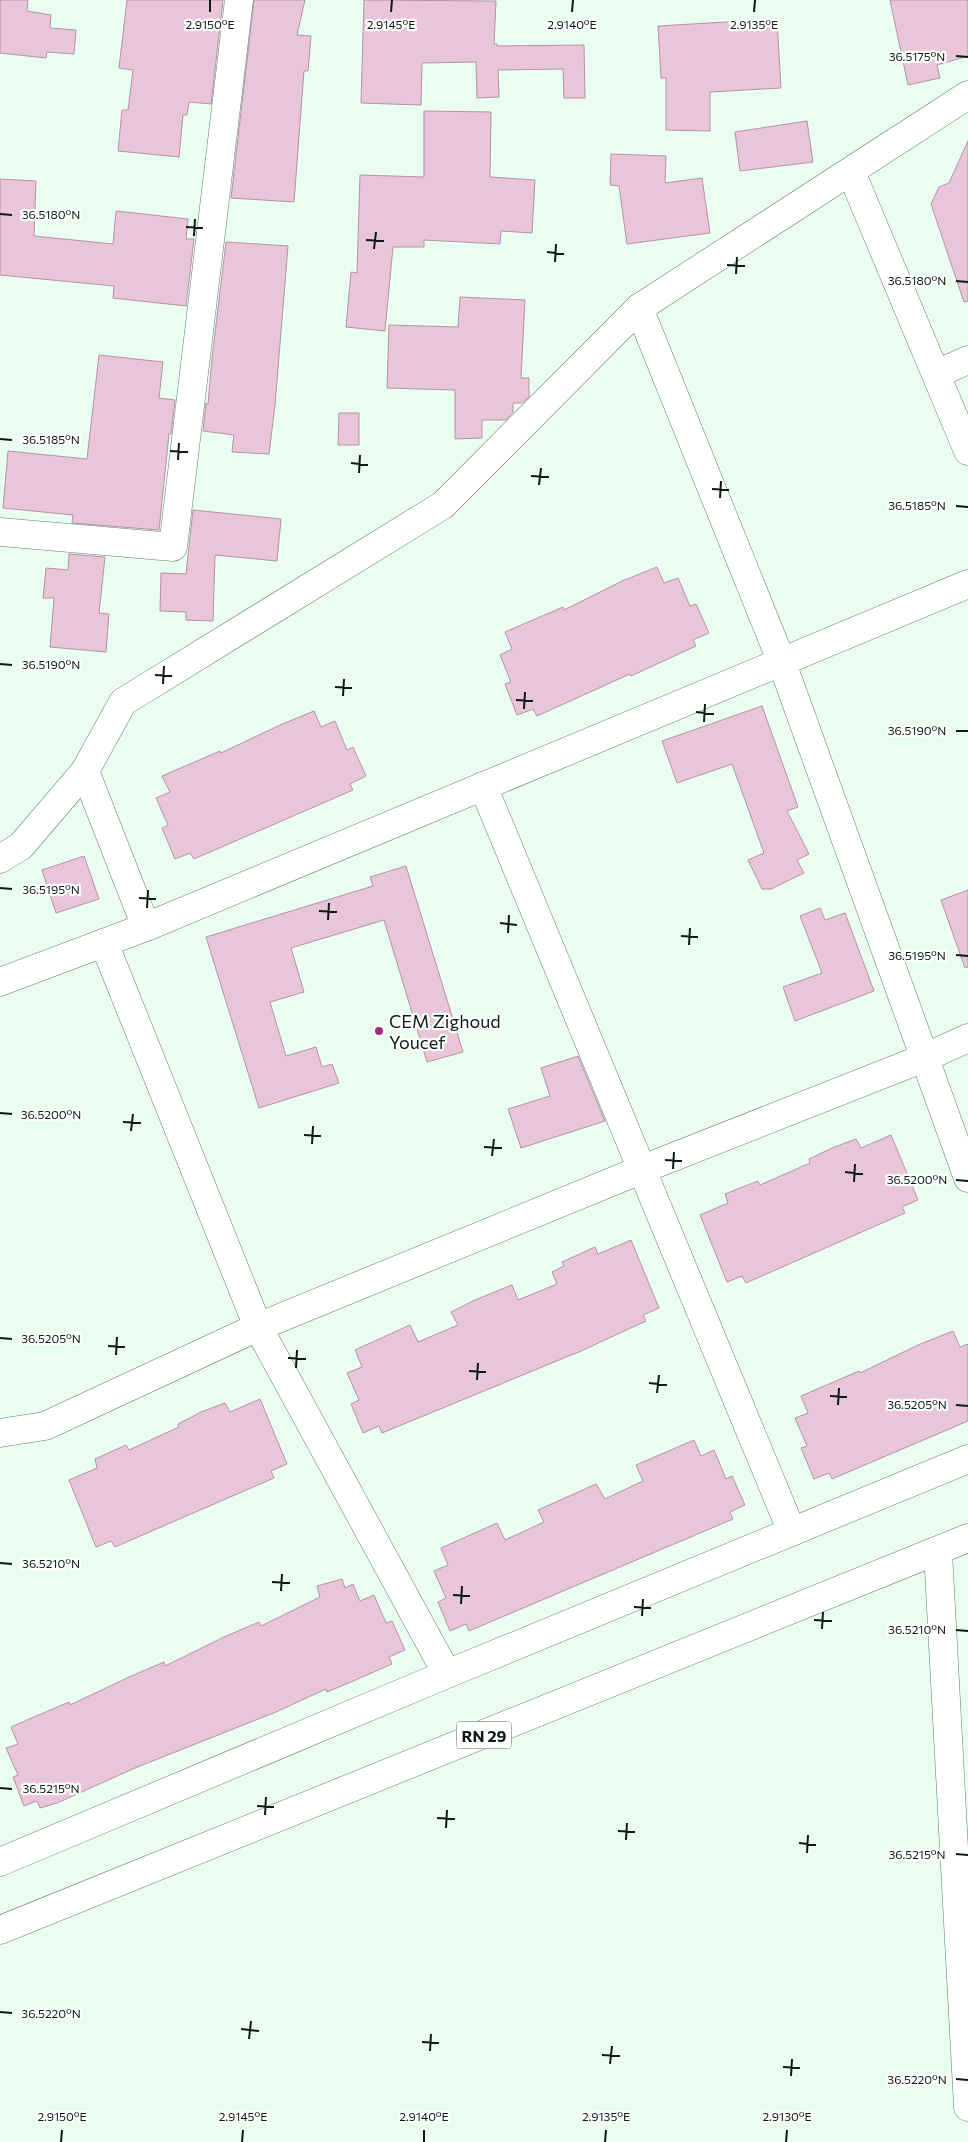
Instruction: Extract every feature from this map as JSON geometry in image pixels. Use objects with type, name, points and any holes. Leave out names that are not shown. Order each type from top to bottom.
[{"type":"street","points":[[0,532],[173,547],[239,0]]},
{"type":"street","points":[[0,858],[21,846],[85,771],[123,702],[442,505],[639,308],[968,95]]},
{"type":"street","points":[[851,172],[968,450]]},
{"type":"street","points":[[639,308],[782,663],[968,1178]]},
{"type":"street","points":[[936,374],[968,360]]},
{"type":"street","points":[[0,982],[146,927],[968,584]]},
{"type":"street","points":[[85,771],[146,927]]},
{"type":"street","points":[[483,786],[792,1532]]},
{"type":"street","points":[[104,943],[258,1327],[447,1674]]},
{"type":"street","points":[[0,1433],[45,1426],[258,1327],[643,1169],[924,1058],[968,1038]]},
{"type":"street","points":[[0,1862],[447,1674],[968,1459]]},
{"type":"street","name":"RN 29","points":[[0,1930],[938,1552],[968,1538]]},
{"type":"street","points":[[938,1552],[968,2107]]},
{"type":"building","points":[[0,0],[28,0],[27,11],[51,15],[50,28],[76,30],[74,54],[47,52],[46,58],[0,53]]},
{"type":"building","points":[[127,0],[223,0],[211,104],[189,102],[187,115],[183,115],[179,157],[118,151],[122,110],[128,110],[133,70],[119,68]]},
{"type":"building","points":[[254,0],[305,0],[297,35],[311,36],[308,71],[304,71],[294,202],[231,198]]},
{"type":"building","points":[[364,0],[496,1],[494,44],[497,44],[497,46],[584,45],[585,98],[564,98],[563,69],[498,70],[499,97],[477,98],[476,62],[422,63],[421,105],[361,103]]},
{"type":"building","points":[[890,0],[968,0],[968,56],[937,65],[940,78],[908,85]]},
{"type":"building","points":[[777,19],[781,88],[710,92],[710,131],[666,130],[666,78],[661,78],[658,26]]},
{"type":"building","points":[[424,111],[491,112],[490,177],[535,180],[532,233],[501,231],[500,244],[424,240],[424,247],[393,247],[385,331],[346,327],[351,272],[357,273],[360,175],[424,177]]},
{"type":"building","points":[[807,121],[813,162],[740,171],[735,132]]},
{"type":"building","points":[[968,141],[968,301],[964,302],[931,204],[939,187],[949,183]]},
{"type":"building","points":[[611,154],[666,156],[665,183],[702,178],[710,233],[627,244],[619,186],[610,185]]},
{"type":"building","points":[[0,179],[36,181],[34,236],[113,244],[116,211],[188,219],[186,239],[194,239],[186,306],[113,298],[114,286],[0,275]]},
{"type":"building","points":[[226,242],[288,246],[275,405],[269,454],[232,452],[234,435],[203,431],[206,403],[208,404]]},
{"type":"building","points":[[460,297],[525,300],[521,378],[529,378],[529,397],[522,403],[513,403],[513,412],[506,420],[482,420],[482,438],[455,439],[455,390],[387,388],[389,325],[458,327]]},
{"type":"building","points":[[99,355],[163,362],[159,398],[175,400],[171,434],[169,434],[159,530],[72,523],[73,515],[3,508],[8,451],[87,459]]},
{"type":"building","points":[[339,413],[359,413],[359,445],[338,445]]},
{"type":"building","points":[[193,510],[281,519],[277,561],[215,555],[213,621],[186,620],[186,612],[160,611],[161,573],[186,574]]},
{"type":"building","points":[[69,554],[105,557],[99,613],[109,614],[106,652],[50,647],[54,598],[43,598],[46,568],[68,570]]},
{"type":"building","points":[[657,567],[664,583],[678,578],[690,606],[696,604],[709,633],[693,640],[696,646],[631,676],[630,674],[537,716],[533,709],[517,715],[505,684],[511,682],[500,655],[512,649],[505,632],[563,607],[564,610],[622,581]]},
{"type":"building","points":[[762,706],[798,807],[787,811],[809,854],[797,860],[804,873],[771,889],[762,889],[748,860],[764,853],[732,764],[677,783],[662,741]]},
{"type":"building","points":[[314,711],[321,727],[335,721],[347,750],[353,747],[366,776],[350,784],[353,790],[194,859],[190,853],[175,859],[162,828],[168,825],[156,798],[170,792],[162,776],[220,751],[221,753]]},
{"type":"building","points":[[84,856],[99,899],[56,913],[42,870]]},
{"type":"building","points":[[406,866],[463,1052],[427,1062],[384,920],[291,948],[304,992],[270,1002],[286,1056],[316,1047],[322,1067],[332,1064],[339,1083],[259,1108],[206,937],[373,886],[370,877]]},
{"type":"building","points":[[968,890],[968,967],[965,968],[941,900]]},
{"type":"building","points":[[820,908],[825,920],[845,913],[874,991],[795,1021],[783,987],[822,973],[800,916]]},
{"type":"building","points":[[578,1056],[605,1121],[521,1148],[508,1109],[550,1096],[541,1068]]},
{"type":"building","points":[[891,1135],[918,1200],[902,1207],[905,1213],[746,1283],[742,1276],[727,1282],[700,1215],[728,1203],[725,1194],[758,1181],[760,1185],[810,1163],[809,1159],[832,1148],[856,1139],[861,1148]]},
{"type":"building","points":[[631,1240],[659,1308],[643,1315],[646,1321],[581,1351],[382,1433],[379,1426],[363,1433],[351,1404],[359,1400],[347,1373],[362,1367],[355,1350],[410,1325],[418,1342],[458,1325],[451,1312],[475,1300],[512,1285],[518,1300],[557,1284],[552,1272],[564,1266],[562,1262],[595,1247],[598,1254]]},
{"type":"building","points":[[953,1331],[960,1347],[968,1344],[968,1421],[832,1479],[829,1473],[814,1479],[801,1448],[807,1446],[795,1418],[808,1413],[801,1396],[859,1371],[860,1373],[918,1345]]},
{"type":"building","points":[[260,1399],[287,1464],[271,1471],[274,1478],[115,1547],[111,1541],[96,1547],[69,1480],[97,1468],[95,1459],[126,1445],[129,1450],[179,1427],[178,1424],[201,1412],[225,1403],[230,1412]]},
{"type":"building","points":[[694,1440],[701,1456],[714,1450],[726,1479],[732,1476],[745,1505],[730,1512],[733,1519],[469,1631],[466,1624],[450,1631],[438,1602],[446,1598],[434,1571],[448,1565],[441,1548],[497,1523],[505,1540],[544,1522],[538,1510],[596,1484],[605,1499],[643,1481],[636,1465]]},
{"type":"building","points":[[342,1579],[345,1588],[353,1584],[360,1601],[374,1595],[386,1623],[392,1621],[405,1650],[389,1657],[392,1664],[327,1692],[326,1689],[276,1712],[135,1768],[57,1803],[40,1808],[37,1801],[24,1806],[13,1777],[18,1775],[6,1748],[18,1744],[11,1727],[69,1702],[70,1705],[164,1662],[165,1666],[259,1622],[261,1626],[320,1597],[317,1586]]},
{"type":"place","name":"CEM Zighoud Youcef","points":[[379,1031]]}]
